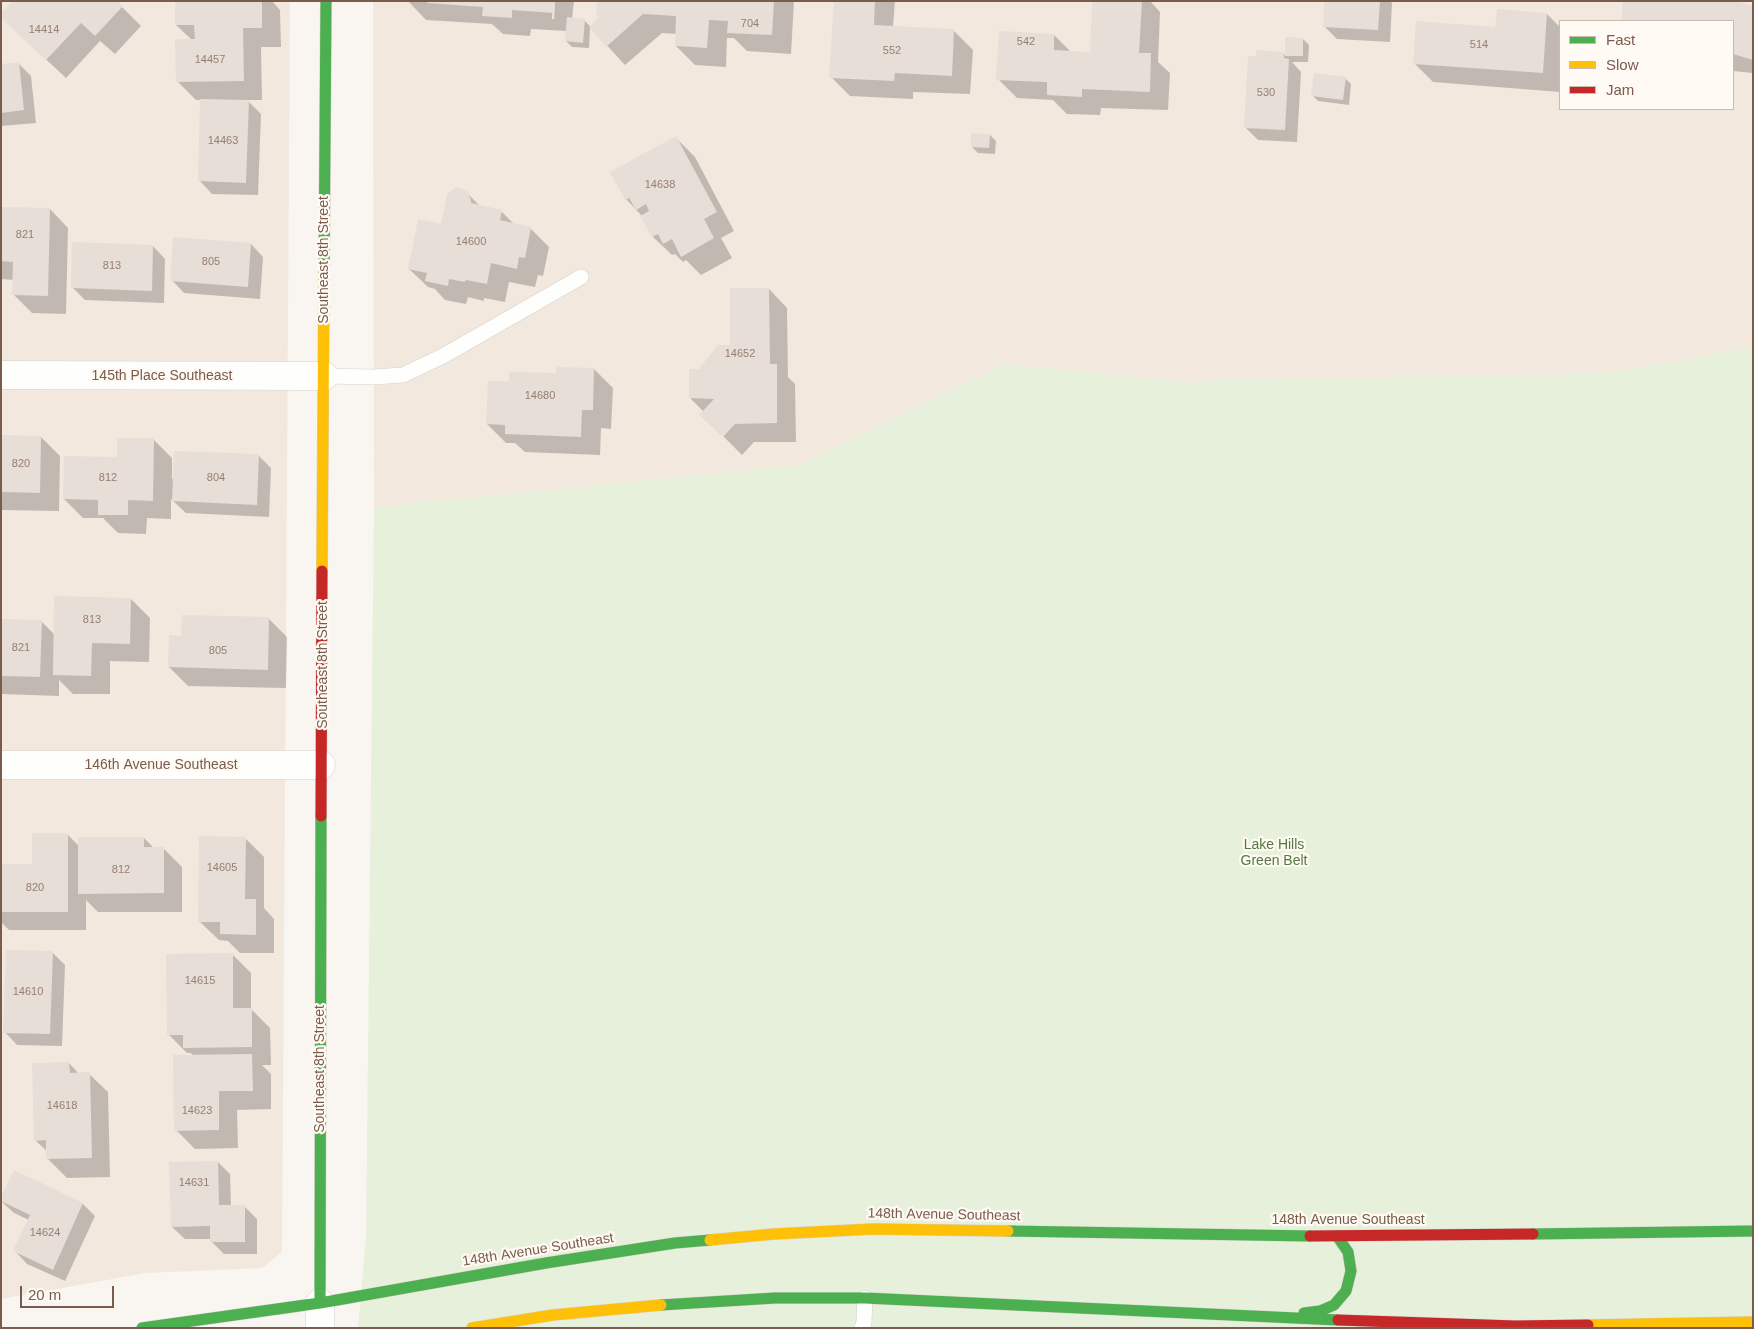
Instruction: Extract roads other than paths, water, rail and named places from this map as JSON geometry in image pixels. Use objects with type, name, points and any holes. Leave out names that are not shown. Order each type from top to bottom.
[{"type":"main road","name":"Southeast 8th Street","points":[[320,1315],[321,765],[326,1]]},
{"type":"main road","name":"148th Avenue Southeast","points":[[142,1328],[320,1315],[546,1263],[675,1243],[873,1228],[1337,1236],[1753,1231]]},
{"type":"main road","points":[[1264,1317],[1320,1311],[1334,1304],[1346,1291],[1351,1271],[1348,1252],[1337,1236]]},
{"type":"main road","points":[[472,1328],[553,1315],[679,1303],[775,1298],[865,1298],[1264,1317],[1515,1326],[1753,1322]]},
{"type":"street","name":"145th Place Southeast","points":[[1,375],[324,376]]},
{"type":"street","name":"146th Avenue Southeast","points":[[1,765],[321,765]]},
{"type":"lane","points":[[324,376],[374,377],[403,375],[443,356],[581,277]]},
{"type":"lane","points":[[862,1328],[865,1298]]},
{"type":"park label","name":"Lake Hills Green Belt","points":[[1274,854]]}]
